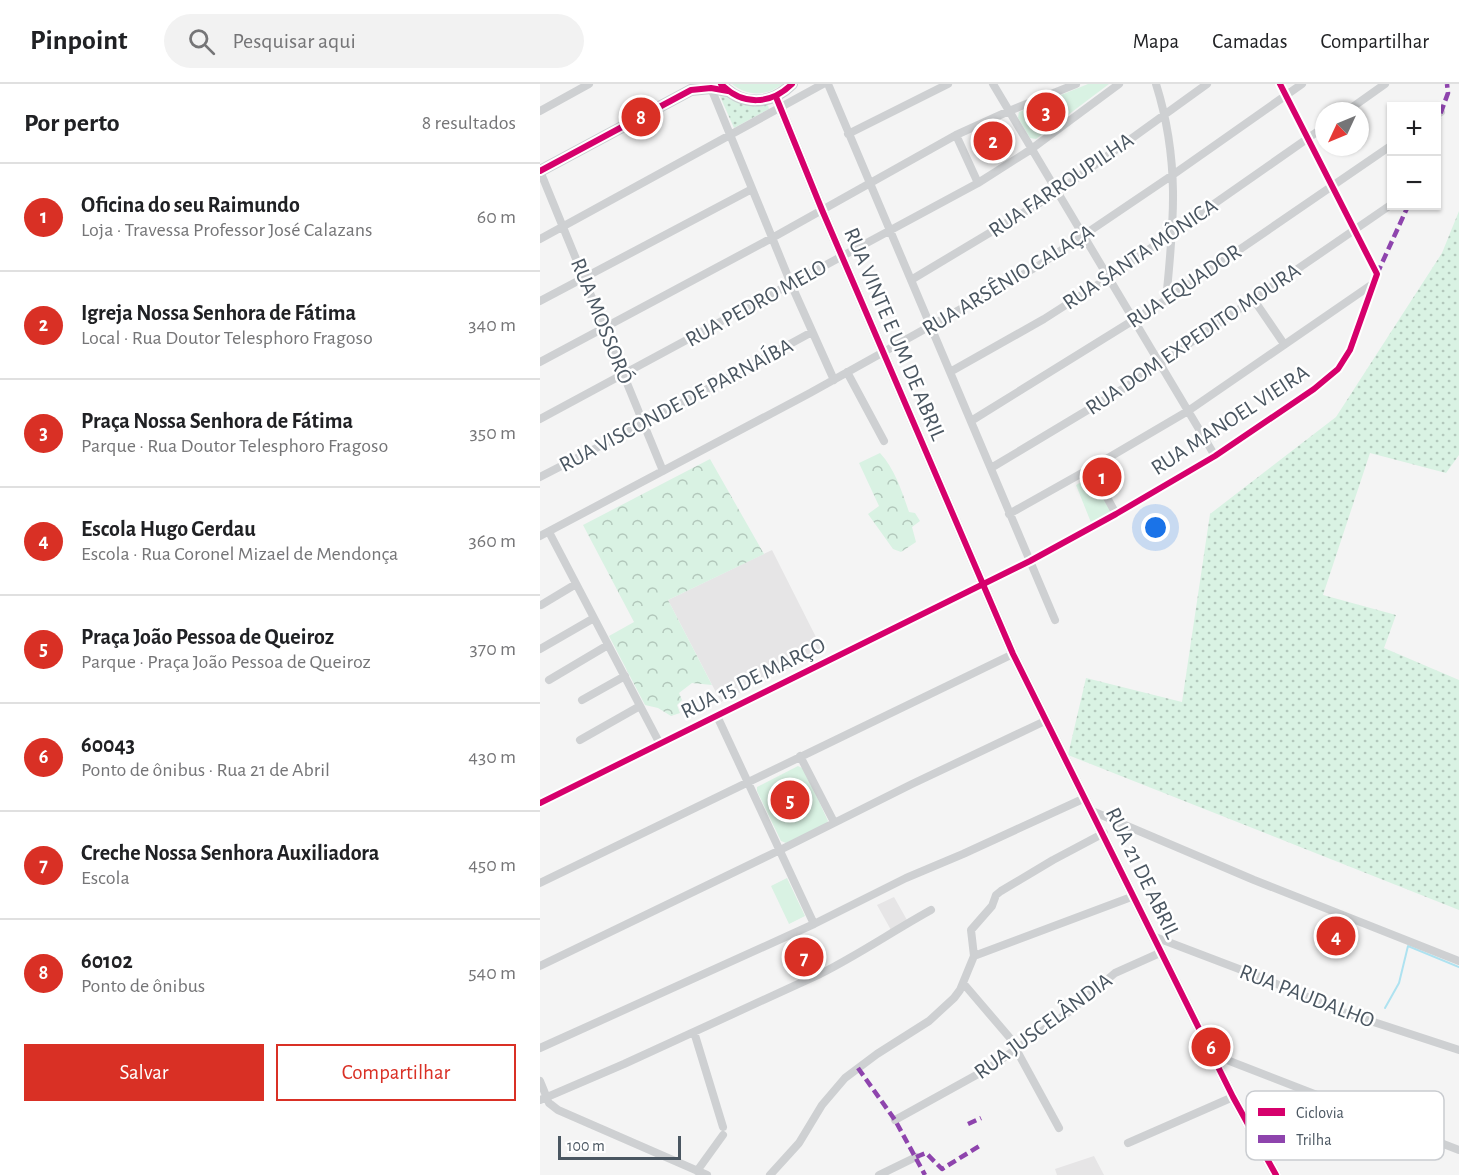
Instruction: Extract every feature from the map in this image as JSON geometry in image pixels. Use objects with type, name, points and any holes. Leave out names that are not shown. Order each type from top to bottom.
[{"type":"main road","points":[[540,171],[693,87],[720,88],[746,100],[778,102],[792,84]]},
{"type":"street","points":[[540,111],[589,84]]},
{"type":"street","points":[[540,239],[731,135],[778,102],[826,84],[972,421],[1055,620]]},
{"type":"street","points":[[848,134],[948,84]]},
{"type":"street","points":[[993,84],[1030,150],[1215,456]]},
{"type":"street","points":[[540,362],[772,238],[956,135],[1076,84]]},
{"type":"street","name":"RUA PEDRO MELO","points":[[540,419],[978,183],[1030,150],[1119,84]]},
{"type":"street","points":[[1156,84],[1164,114],[1174,174],[1173,231],[1166,300]]},
{"type":"street","name":"RUA FARROUPILHA","points":[[911,280],[1056,193],[1207,84]]},
{"type":"street","points":[[1009,514],[1188,411],[1374,283],[1377,274],[1280,84]]},
{"type":"street","name":"RUA ARSÊNIO CALAÇA","points":[[540,536],[834,380],[1038,266],[1302,84]]},
{"type":"street","points":[[1360,102],[1385,84]]},
{"type":"street","points":[[720,88],[731,135],[752,189],[834,380]]},
{"type":"street","name":"RUA VINTE E UM DE ABRIL","points":[[778,102],[841,256],[982,585]]},
{"type":"street","name":"RUA SANTA MÔNICA","points":[[950,372],[1044,319],[1108,278],[1315,133]]},
{"type":"street","points":[[956,135],[978,183]]},
{"type":"street","name":"RUA EQUADOR","points":[[972,421],[1166,300],[1387,148]]},
{"type":"street","name":"RUA MOSSORÓ","points":[[540,171],[663,471]]},
{"type":"street","points":[[540,301],[752,189]]},
{"type":"street","name":"RUA DOM EXPEDITO MOURA","points":[[991,468],[1126,387],[1387,208]]},
{"type":"street","name":"RUA MANOEL VIEIRA","points":[[982,585],[1116,514],[1215,456],[1314,388],[1338,369],[1350,350],[1374,283]]},
{"type":"street","points":[[1254,300],[1284,344]]},
{"type":"street","name":"RUA VISCONDE DE PARNAÍBA","points":[[540,477],[812,332]]},
{"type":"street","points":[[847,372],[884,441]]},
{"type":"street","points":[[1091,468],[1116,514]]},
{"type":"street","points":[[549,531],[660,744]]},
{"type":"street","points":[[541,606],[576,584]]},
{"type":"street","name":"RUA 21 DE ABRIL","points":[[982,585],[1045,721],[1104,833],[1246,1121]]},
{"type":"street","name":"RUA 15 DE MARÇO","points":[[540,803],[982,585]]},
{"type":"street","points":[[540,648],[594,618]]},
{"type":"street","points":[[549,680],[608,645]]},
{"type":"street","points":[[540,883],[1013,654]]},
{"type":"street","points":[[582,700],[625,676]]},
{"type":"street","points":[[580,740],[640,706]]},
{"type":"street","points":[[717,716],[814,924]]},
{"type":"street","points":[[540,966],[1045,721]]},
{"type":"street","points":[[800,756],[834,822]]},
{"type":"street","points":[[540,1048],[814,924],[906,878],[963,855],[1085,798]]},
{"type":"street","points":[[1092,812],[1254,880],[1459,961]]},
{"type":"street","points":[[770,1175],[799,1143],[822,1105],[844,1078],[929,1021],[954,998],[974,956],[971,930],[994,903],[997,894],[1053,860],[1104,833]]},
{"type":"street","points":[[974,956],[1134,896]]},
{"type":"street","points":[[543,1099],[694,1032],[850,958],[931,910]]},
{"type":"street","name":"RUA PAUDALHO","points":[[1155,938],[1260,977],[1340,1011],[1459,1050]]},
{"type":"street","name":"RUA JUSCELÂNDIA","points":[[895,1120],[977,1076],[1070,1012],[1115,973],[1162,952]]},
{"type":"street","points":[[963,983],[1004,1031],[1016,1049],[1059,1128]]},
{"type":"street","points":[[694,1032],[723,1131],[697,1171]]},
{"type":"street","points":[[1214,1055],[1307,1091]]},
{"type":"street","points":[[540,1081],[543,1099],[558,1110],[707,1175]]},
{"type":"street","points":[[1128,1143],[1233,1097]]},
{"type":"street","points":[[1444,1144],[1459,1150]]},
{"type":"street","points":[[879,1175],[916,1157]]},
{"type":"street","name":"RUA 21 DE ABRIL","points":[[1268,1160],[1276,1175]]},
{"type":"shaded area","points":[[772,550],[823,651],[721,702],[668,600]]},
{"type":"shaded area","points":[[894,897],[907,920],[891,930],[877,905]]},
{"type":"shaded area","points":[[1333,915],[1352,923],[1340,957],[1320,949]]},
{"type":"shaded area","points":[[801,939],[814,972],[807,975],[794,942]]},
{"type":"shaded area","points":[[1094,1156],[1104,1175],[1057,1175],[1055,1169]]},
{"type":"green space","points":[[732,84],[783,84],[764,93],[751,93]]},
{"type":"green space","points":[[1088,84],[1109,84],[1036,139],[1030,138],[1018,118],[1019,112]]},
{"type":"green space","points":[[719,94],[757,105],[768,105],[769,109],[734,128]]},
{"type":"green space","points":[[1459,211],[1459,455],[1446,473],[1370,453],[1323,595],[1396,615],[1384,648],[1459,680],[1459,910],[1068,755],[1086,678],[1182,702],[1210,514],[1336,417],[1442,253]]},
{"type":"green space","points":[[880,453],[894,473],[909,512],[915,513],[920,521],[912,527],[916,542],[901,552],[893,549],[868,514],[879,506],[859,463]]},
{"type":"green space","points":[[710,459],[764,554],[668,600],[712,685],[692,683],[679,693],[682,700],[677,705],[680,713],[671,716],[658,708],[645,705],[609,636],[634,622],[583,525]]},
{"type":"green space","points":[[1091,478],[1111,511],[1092,525],[1076,485]]},
{"type":"green space","points":[[798,766],[804,769],[828,821],[825,825],[786,843],[781,841],[757,787]]},
{"type":"green space","points":[[787,878],[805,916],[789,924],[771,886]]},
{"type":"waterway","points":[[1385,1008],[1399,983],[1408,946],[1459,967]]},
{"type":"marked path","points":[[1441,112],[1448,93],[1447,84]]},
{"type":"marked path","points":[[1377,274],[1406,210]]},
{"type":"marked path","points":[[858,1068],[895,1120],[925,1175]]},
{"type":"marked path","points":[[968,1124],[981,1118]]},
{"type":"marked path","points":[[916,1157],[926,1153],[942,1169],[981,1145]]},
{"type":"cycle path","points":[[721,84],[738,96],[756,100],[775,96],[792,84]]},
{"type":"cycle path","points":[[540,803],[1030,561],[1215,456],[1314,389],[1338,369],[1350,350],[1377,274],[1280,84]]},
{"type":"cycle path","points":[[540,171],[691,90],[711,88],[728,91]]},
{"type":"cycle path","points":[[776,97],[822,210],[1013,654],[1246,1121]]},
{"type":"cycle path","points":[[1268,1160],[1276,1175]]},
{"type":"place","name":"Praça Nossa Senhora de Fátima","points":[[1046,112]]},
{"type":"place","name":"60102","points":[[641,117]]},
{"type":"place","name":"Igreja Nossa Senhora de Fátima","points":[[993,141]]},
{"type":"place","name":"Oficina do seu Raimundo","points":[[1102,477]]},
{"type":"place","name":"Praça João Pessoa de Queiroz","points":[[790,800]]},
{"type":"place","name":"Escola Hugo Gerdau","points":[[1336,936]]},
{"type":"place","name":"Creche Nossa Senhora Auxiliadora","points":[[804,957]]},
{"type":"place","name":"60043","points":[[1211,1047]]}]
